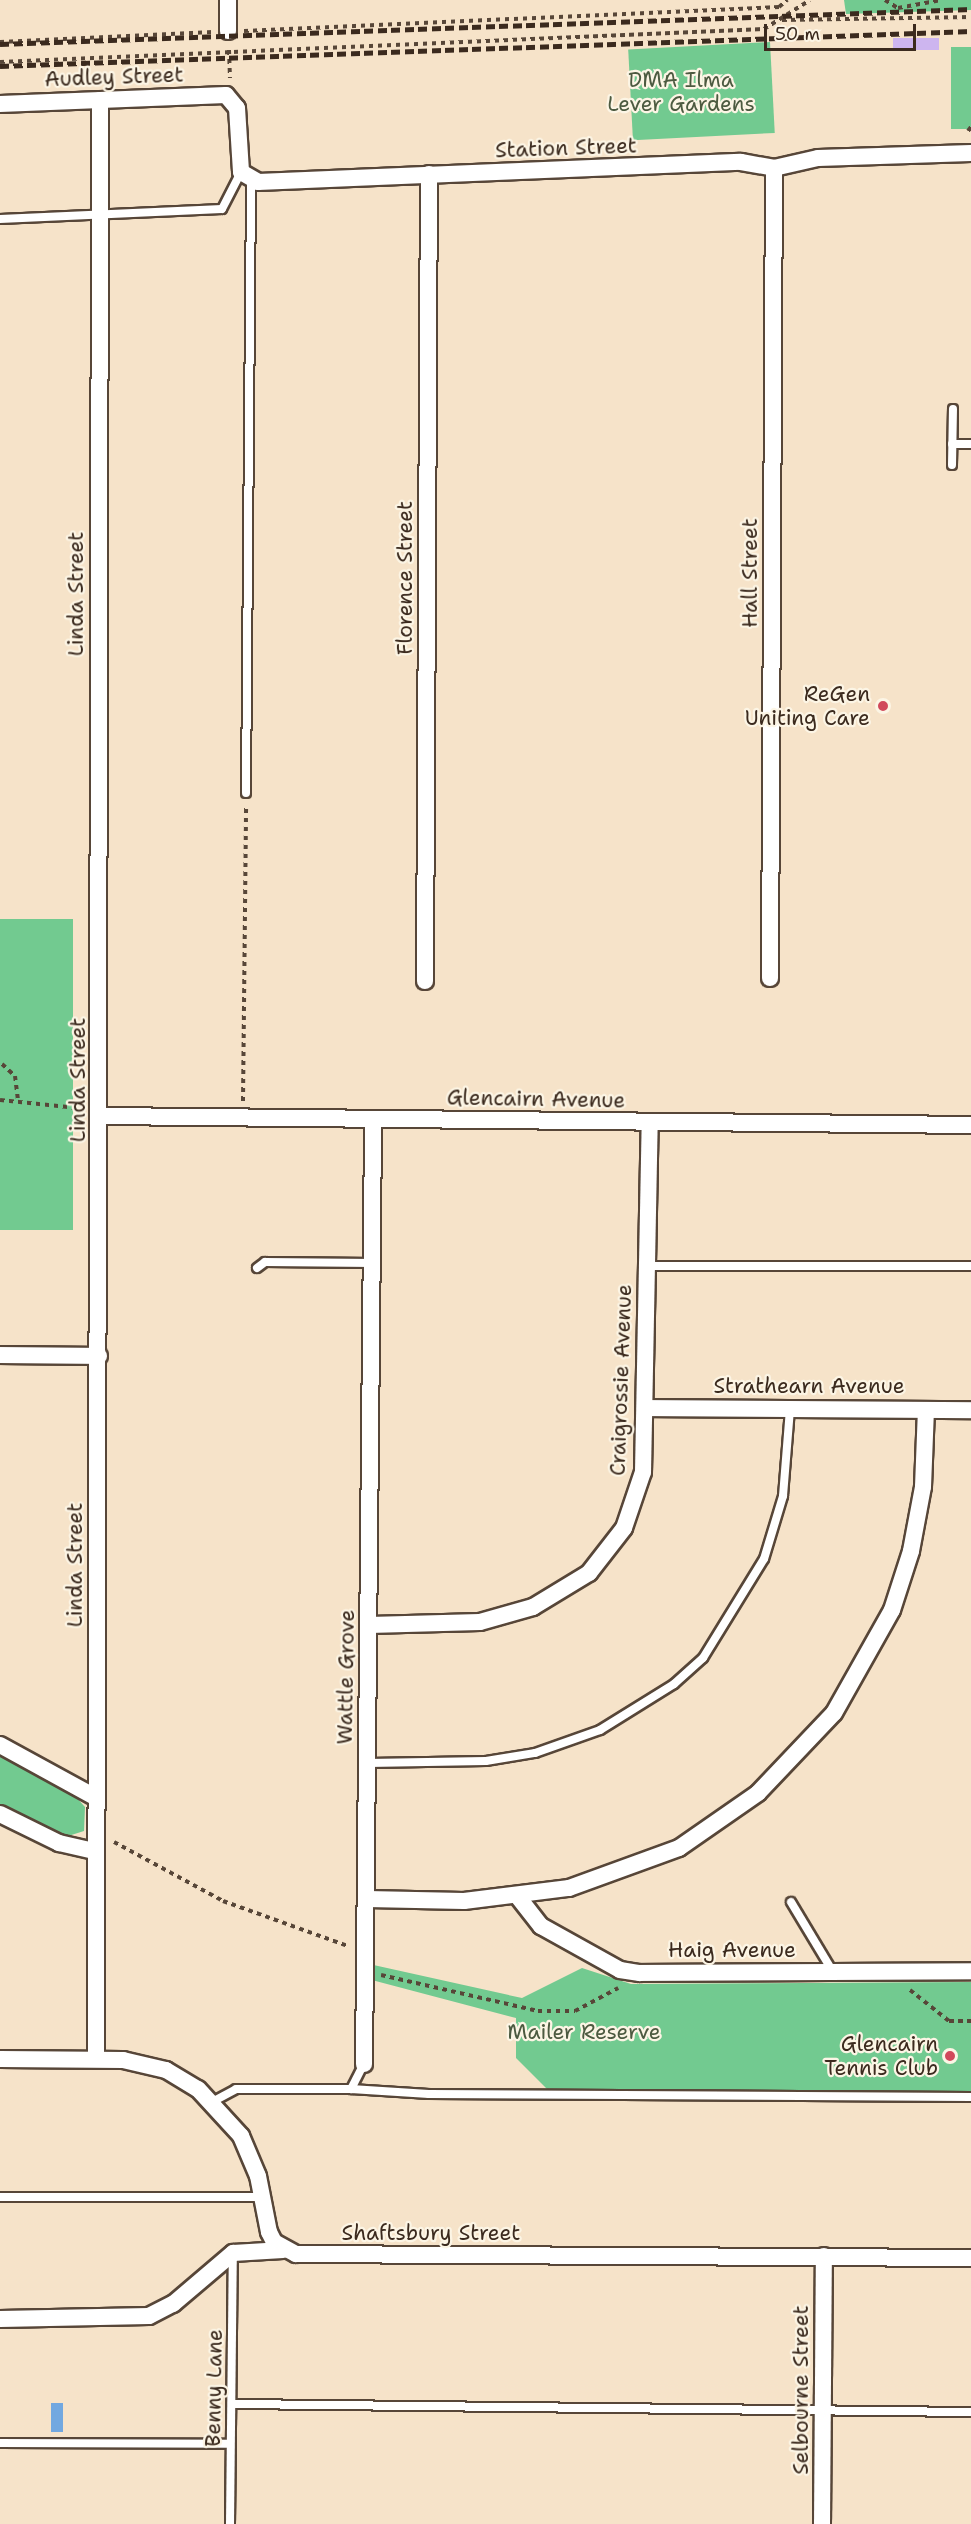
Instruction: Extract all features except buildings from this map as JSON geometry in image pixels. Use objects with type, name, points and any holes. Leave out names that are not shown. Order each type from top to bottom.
[{"type":"street","points":[[228,0],[228,31]]},
{"type":"street","points":[[231,97],[237,108],[246,176]]},
{"type":"street","name":"Audley Street","points":[[0,104],[231,97]]},
{"type":"street","name":"Linda Street","points":[[96,2059],[95,1797],[101,1116],[102,214],[100,100]]},
{"type":"street","name":"Station Street","points":[[246,176],[429,174],[741,162],[774,168],[818,158],[971,153]]},
{"type":"street","name":"Hall Street","points":[[770,978],[774,168]]},
{"type":"street","name":"Florence Street","points":[[425,981],[429,174]]},
{"type":"street","name":"Glencairn Avenue","points":[[101,1116],[971,1125]]},
{"type":"street","name":"Wattle Grove","points":[[364,2064],[374,1263],[373,1119]]},
{"type":"street","name":"Craigrossie Avenue","points":[[369,1625],[505,1617],[589,1573],[609,1553],[636,1500],[646,1407],[650,1123]]},
{"type":"street","points":[[0,1355],[99,1356]]},
{"type":"street","name":"Strathearn Avenue","points":[[646,1407],[971,1410]]},
{"type":"street","points":[[367,1899],[519,1898],[630,1870],[679,1848],[758,1793],[802,1752],[866,1663],[892,1610],[911,1551],[923,1487],[926,1410]]},
{"type":"street","points":[[0,1745],[95,1797]]},
{"type":"street","points":[[0,1814],[59,1843],[95,1845]]},
{"type":"street","name":"Haig Avenue","points":[[519,1898],[541,1926],[620,1970],[971,1971]]},
{"type":"street","points":[[0,2059],[96,2059],[166,2070],[213,2102],[241,2136],[262,2197],[270,2232],[283,2250]]},
{"type":"street","name":"Shaftsbury Street","points":[[233,2253],[283,2250],[296,2254],[824,2256],[971,2259]]},
{"type":"street","points":[[0,2319],[148,2316],[173,2304],[233,2253]]},
{"type":"street","name":"Selbourne Street","points":[[822,2524],[824,2256]]},
{"type":"lane","points":[[0,219],[222,209],[246,176]]},
{"type":"lane","points":[[246,176],[246,793]]},
{"type":"lane","points":[[952,465],[953,409]]},
{"type":"lane","points":[[952,444],[971,444]]},
{"type":"lane","points":[[257,1268],[265,1262],[374,1263]]},
{"type":"lane","points":[[648,1266],[971,1266]]},
{"type":"lane","points":[[368,1762],[486,1761],[545,1750],[600,1730],[674,1684],[703,1658],[764,1559],[783,1496],[790,1409]]},
{"type":"lane","points":[[791,1902],[833,1972]]},
{"type":"lane","name":"Wattle Grove","points":[[351,2089],[364,2064]]},
{"type":"lane","points":[[213,2102],[236,2090],[351,2089],[441,2094],[971,2097]]},
{"type":"lane","points":[[0,2197],[262,2197]]},
{"type":"lane","name":"Benny Lane","points":[[230,2524],[230,2444],[234,2404],[233,2253]]},
{"type":"lane","points":[[234,2404],[971,2412]]},
{"type":"lane","points":[[0,2444],[230,2444]]},
{"type":"path","points":[[0,42],[779,6],[787,0]]},
{"type":"path","points":[[0,62],[765,29],[810,0]]},
{"type":"path","points":[[885,0],[898,8],[940,0]]},
{"type":"path","points":[[781,20],[971,17]]},
{"type":"path","points":[[228,31],[231,97]]},
{"type":"path","points":[[243,1118],[246,793]]},
{"type":"path","points":[[2,1064],[15,1076],[18,1101]]},
{"type":"path","points":[[0,1100],[78,1108]]},
{"type":"path","points":[[95,1845],[119,1843],[272,1922],[366,1951]]},
{"type":"green space","points":[[844,0],[971,0],[971,10],[846,14]]},
{"type":"green space","name":"DMA Ilma Lever Gardens","points":[[770,42],[775,133],[633,140],[628,49]]},
{"type":"green space","points":[[951,47],[971,47],[971,129],[951,129]]},
{"type":"green space","points":[[0,919],[73,919],[73,1230],[0,1230]]},
{"type":"green space","points":[[0,1754],[76,1797],[85,1807],[84,1831],[65,1837],[0,1805]]},
{"type":"green space","name":"Mailer Reserve","points":[[369,1964],[522,1998],[582,1968],[631,1984],[971,1982],[971,2093],[547,2089],[516,2058],[516,2018],[368,1979]]},
{"type":"water","points":[[51,2403],[63,2403],[63,2432],[51,2432]]},
{"type":"railway","points":[[0,44],[971,9]]},
{"type":"railway","points":[[0,66],[971,31]]},
{"type":"place","name":"ReGen Uniting Care","points":[[883,706]]},
{"type":"place","name":"Glencairn Tennis Club","points":[[950,2056]]}]
